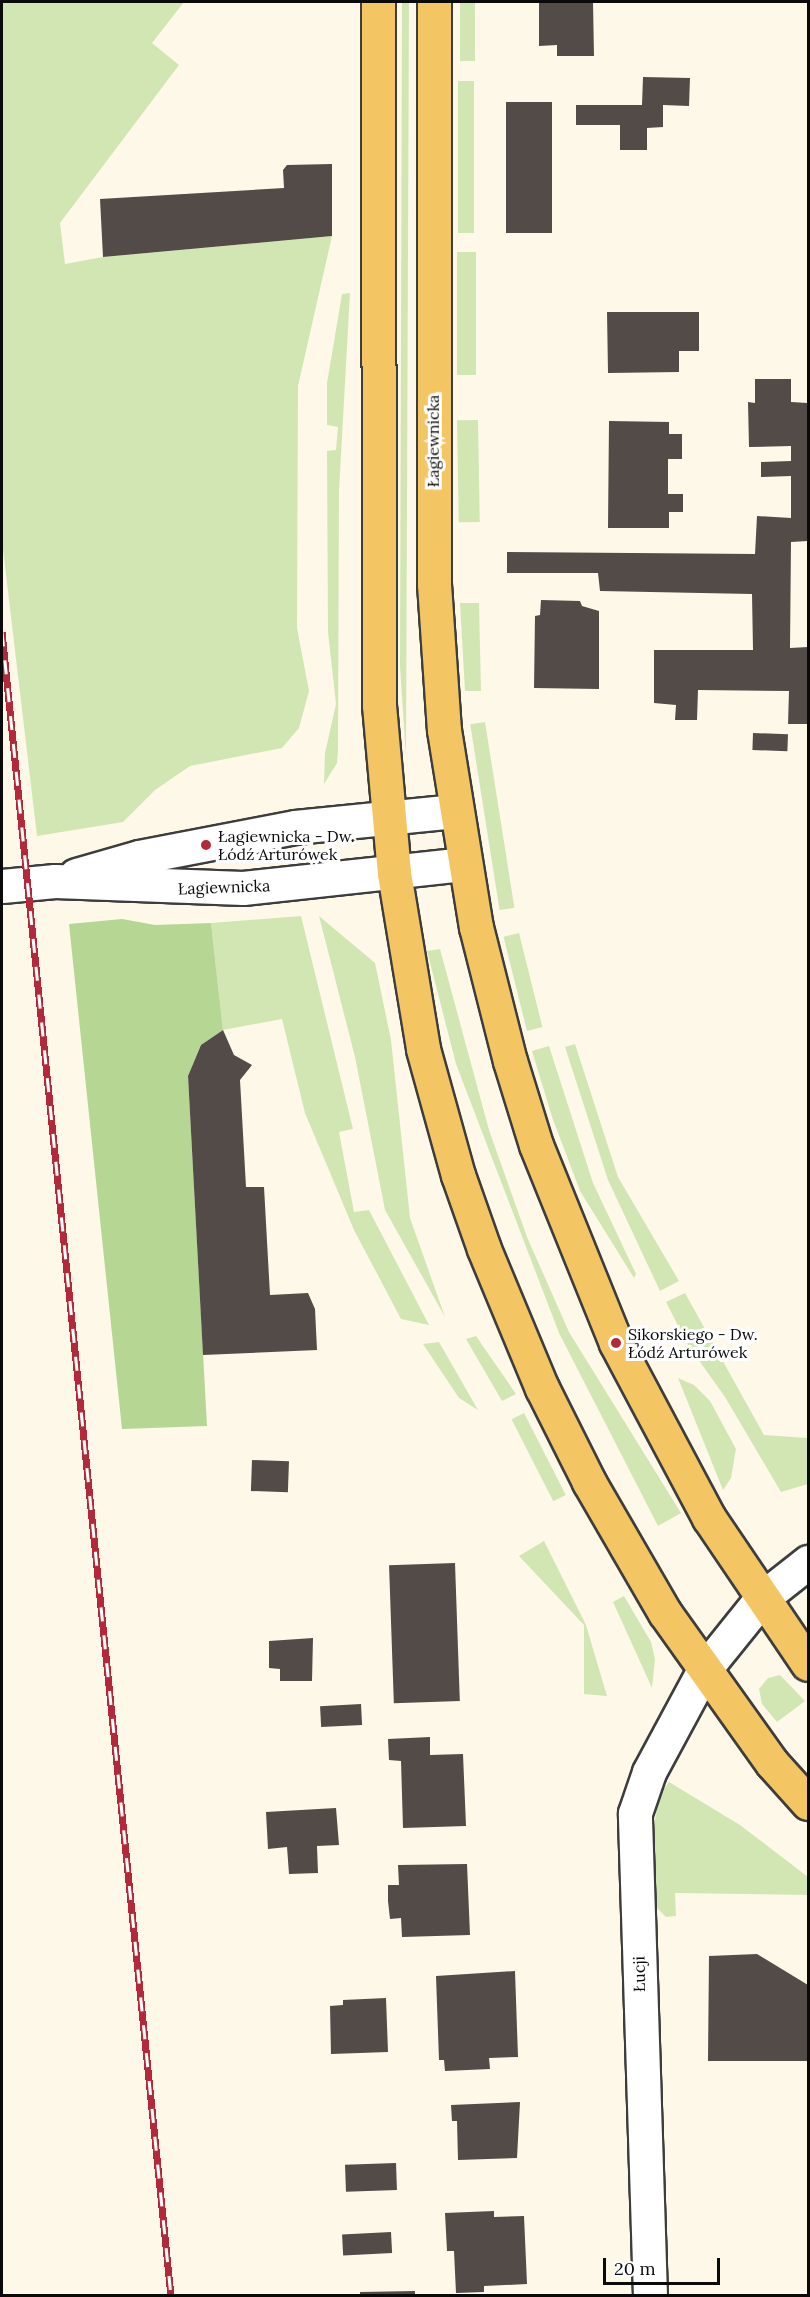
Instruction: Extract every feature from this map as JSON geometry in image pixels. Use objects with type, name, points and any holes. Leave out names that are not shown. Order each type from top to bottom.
[{"type":"main road","points":[[378,2],[379,705],[394,873],[423,1048],[458,1175],[496,1281],[542,1388],[589,1482],[646,1583],[704,1670],[772,1763],[808,1803]]},
{"type":"main road","name":"Łagiewnicka","points":[[434,2],[434,584],[440,686],[455,811]]},
{"type":"main road","points":[[455,811],[463,864],[510,1061],[579,1259],[656,1422],[709,1518],[761,1599],[808,1664]]},
{"type":"street","name":"Łagiewnicka","points":[[54,881],[139,857],[295,827],[455,811]]},
{"type":"street","name":"Łagiewnicka","points":[[2,886],[54,881],[179,889],[243,888],[463,864]]},
{"type":"street","name":"Łucji","points":[[650,2295],[635,1813],[649,1772],[704,1670],[761,1599],[808,1562]]},
{"type":"green space","points":[[2,2],[184,2],[152,43],[179,65],[60,223],[65,264],[103,257],[332,236],[298,386],[297,628],[309,691],[299,728],[282,748],[190,766],[155,790],[123,822],[37,836],[2,541]]},
{"type":"green space","points":[[402,2],[409,2],[406,757],[400,666]]},
{"type":"green space","points":[[460,2],[475,2],[475,61],[460,61]]},
{"type":"green space","points":[[458,81],[474,81],[474,233],[458,233]]},
{"type":"green space","points":[[457,252],[476,252],[476,375],[457,375]]},
{"type":"green space","points":[[350,293],[339,491],[338,750],[337,763],[324,784],[325,753],[336,704],[328,632],[327,451],[336,450],[338,427],[327,425],[327,383],[342,294]]},
{"type":"green space","points":[[457,420],[478,420],[480,522],[459,522]]},
{"type":"green space","points":[[460,603],[479,603],[481,691],[465,691]]},
{"type":"green space","points":[[485,722],[514,908],[500,910],[470,724]]},
{"type":"green space","points":[[301,916],[353,1129],[339,1132],[354,1212],[369,1210],[429,1325],[401,1319],[354,1230],[305,1113],[282,1019],[223,1030],[211,923]]},
{"type":"green space","points":[[319,916],[375,963],[391,1040],[410,1218],[445,1317],[385,1210],[355,1057]]},
{"type":"green space","points":[[122,919],[155,925],[211,923],[223,1030],[201,1045],[188,1076],[207,1426],[122,1429],[69,924]]},
{"type":"green space","points":[[519,933],[542,1027],[527,1031],[503,937]]},
{"type":"green space","points":[[440,949],[489,1130],[527,1237],[569,1332],[681,1513],[658,1526],[559,1333],[456,1064],[427,951]]},
{"type":"green space","points":[[575,1044],[618,1177],[679,1281],[660,1291],[608,1180],[565,1047]]},
{"type":"green space","points":[[549,1046],[593,1183],[636,1274],[634,1278],[580,1191],[552,1117],[532,1051]]},
{"type":"green space","points":[[685,1293],[764,1435],[808,1438],[808,1484],[781,1492],[725,1397],[688,1345],[666,1302]]},
{"type":"green space","points":[[476,1336],[516,1394],[502,1401],[466,1339]]},
{"type":"green space","points":[[439,1342],[478,1410],[459,1398],[423,1344]]},
{"type":"green space","points":[[678,1378],[694,1385],[710,1401],[736,1449],[731,1478],[723,1490]]},
{"type":"green space","points":[[524,1413],[566,1495],[553,1501],[512,1419]]},
{"type":"green space","points":[[544,1541],[586,1625],[607,1696],[584,1694],[584,1625],[519,1556]]},
{"type":"green space","points":[[624,1596],[651,1642],[655,1659],[652,1688],[613,1602]]},
{"type":"green space","points":[[780,1675],[805,1701],[777,1722],[762,1704],[759,1689],[768,1678]]},
{"type":"green space","points":[[669,1782],[740,1825],[808,1877],[808,1895],[675,1893],[676,1916],[666,1917],[656,1907],[653,1830],[660,1794]]},
{"type":"building","points":[[539,2],[593,2],[594,56],[557,56],[557,45],[539,46]]},
{"type":"building","points":[[643,77],[690,78],[689,106],[663,105],[663,127],[647,128],[647,150],[620,150],[620,125],[576,125],[576,105],[642,105]]},
{"type":"building","points":[[506,102],[552,102],[552,233],[506,233]]},
{"type":"building","points":[[332,164],[332,236],[103,257],[100,199],[284,188],[283,170],[287,165]]},
{"type":"building","points":[[607,312],[699,312],[699,351],[679,351],[679,372],[608,373]]},
{"type":"building","points":[[755,379],[791,379],[791,402],[808,403],[808,541],[791,542],[790,648],[808,647],[808,724],[788,724],[789,691],[698,690],[697,720],[675,720],[676,705],[654,703],[654,650],[753,650],[752,594],[600,591],[598,573],[507,573],[507,552],[755,554],[757,516],[791,518],[791,476],[761,477],[761,462],[791,461],[791,446],[749,447],[748,402],[755,403]]},
{"type":"building","points":[[609,421],[669,422],[669,434],[682,434],[682,459],[668,459],[668,494],[683,494],[683,512],[669,512],[669,528],[608,528]]},
{"type":"building","points":[[541,600],[580,601],[582,606],[599,611],[599,689],[534,688],[535,616],[540,615]]},
{"type":"building","points":[[753,733],[788,734],[787,751],[752,750]]},
{"type":"building","points":[[223,1030],[234,1055],[252,1065],[240,1080],[246,1187],[264,1187],[270,1295],[308,1293],[315,1309],[317,1350],[203,1355],[188,1076],[201,1045]]},
{"type":"building","points":[[252,1460],[289,1461],[288,1492],[251,1491]]},
{"type":"building","points":[[455,1563],[460,1701],[394,1703],[389,1565]]},
{"type":"building","points":[[313,1638],[312,1681],[280,1681],[280,1669],[269,1668],[269,1641]]},
{"type":"building","points":[[361,1704],[362,1725],[321,1727],[320,1706]]},
{"type":"building","points":[[430,1737],[430,1755],[463,1754],[466,1826],[403,1828],[401,1761],[389,1760],[388,1739]]},
{"type":"building","points":[[336,1808],[339,1845],[317,1846],[318,1873],[289,1874],[287,1847],[268,1849],[266,1812]]},
{"type":"building","points":[[467,1864],[470,1935],[402,1937],[401,1918],[390,1919],[388,1901],[388,1885],[399,1885],[398,1865]]},
{"type":"building","points":[[757,1954],[808,1985],[808,2061],[708,2061],[709,1956]]},
{"type":"building","points":[[515,1971],[518,2057],[489,2058],[490,2069],[445,2071],[444,2060],[439,2060],[436,1976]]},
{"type":"building","points":[[386,1998],[388,2052],[331,2054],[330,2006],[343,2005],[343,2000]]},
{"type":"building","points":[[520,2102],[517,2158],[458,2160],[457,2121],[452,2121],[451,2105]]},
{"type":"building","points":[[396,2163],[397,2190],[346,2192],[345,2165]]},
{"type":"building","points":[[494,2211],[494,2217],[524,2216],[527,2284],[484,2286],[484,2292],[456,2293],[454,2251],[447,2251],[445,2213]]},
{"type":"building","points":[[391,2232],[392,2253],[343,2256],[342,2235]]},
{"type":"building","points":[[415,2291],[415,2296],[360,2296],[360,2292]]},
{"type":"railway","points":[[2,632],[171,2296]]},
{"type":"place","name":"Łagiewnicka - Dw. Łódź Arturówek","points":[[206,845]]},
{"type":"place","name":"Sikorskiego - Dw. Łódź Arturówek","points":[[616,1343]]}]
